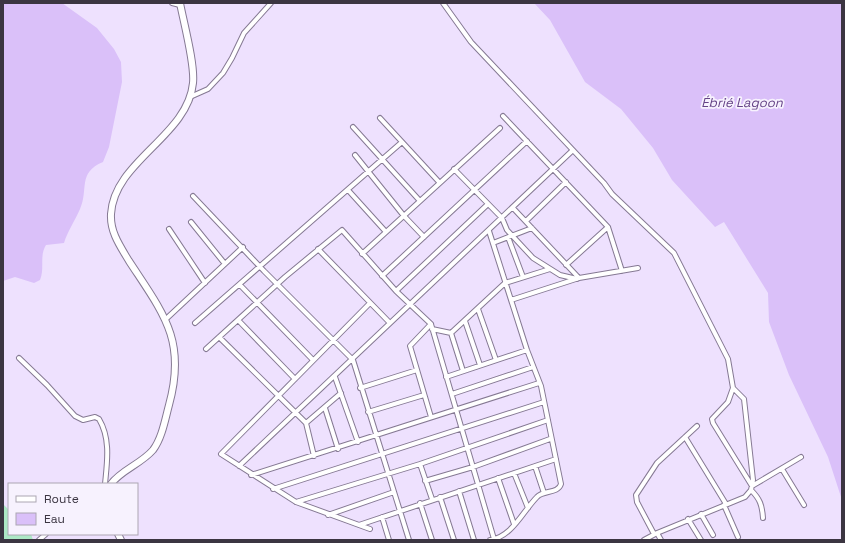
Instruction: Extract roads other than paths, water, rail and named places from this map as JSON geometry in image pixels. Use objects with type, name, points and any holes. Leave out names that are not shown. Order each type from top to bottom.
[{"type":"street","points":[[109,483],[140,462],[153,449],[161,434],[176,373],[174,339],[166,319],[116,240],[111,214],[113,201],[128,175],[183,112],[190,97],[193,83],[192,71],[180,4],[172,3]]},
{"type":"street","points":[[190,97],[208,89],[223,73],[244,33],[271,3]]},
{"type":"street","points":[[443,3],[471,42],[604,183],[612,194],[674,253],[728,359],[733,388],[728,402],[712,419],[751,488],[759,499],[762,506],[763,518]]},
{"type":"street","points":[[503,116],[608,227],[622,271]]},
{"type":"street","points":[[380,118],[439,182]]},
{"type":"street","points":[[353,127],[420,201]]},
{"type":"street","points":[[362,254],[439,182],[500,128]]},
{"type":"street","points":[[382,276],[527,141]]},
{"type":"street","points":[[195,323],[402,142]]},
{"type":"street","points":[[239,466],[353,360],[390,323],[573,150]]},
{"type":"street","points":[[355,155],[404,216],[424,237]]},
{"type":"street","points":[[454,169],[502,218],[510,236],[523,277]]},
{"type":"street","points":[[526,221],[566,182]]},
{"type":"street","points":[[348,190],[386,232]]},
{"type":"street","points":[[193,196],[243,247],[260,267],[278,283],[353,360],[360,388],[409,540]]},
{"type":"street","points":[[396,291],[488,204]]},
{"type":"street","points":[[513,208],[578,279]]},
{"type":"street","points":[[191,222],[225,264]]},
{"type":"street","points":[[566,265],[608,227]]},
{"type":"street","points":[[493,243],[532,228]]},
{"type":"street","points":[[169,229],[205,283]]},
{"type":"street","points":[[206,349],[278,283],[342,230],[396,291],[431,324],[446,377],[457,408],[492,540],[501,537],[538,495],[560,487],[556,459],[550,439],[548,420],[541,386],[538,383],[489,231]]},
{"type":"street","points":[[510,236],[533,258],[550,269],[567,278],[578,279]]},
{"type":"street","points":[[166,319],[243,247]]},
{"type":"street","points":[[318,249],[390,323]]},
{"type":"street","points":[[511,300],[578,279],[638,268]]},
{"type":"street","points":[[451,333],[505,283],[550,269]]},
{"type":"street","points":[[240,285],[313,360]]},
{"type":"street","points":[[370,303],[221,454],[251,475],[296,502],[370,529]]},
{"type":"street","points":[[478,309],[496,360]]},
{"type":"street","points":[[238,320],[295,379]]},
{"type":"street","points":[[464,321],[480,365]]},
{"type":"street","points":[[431,324],[410,346],[431,417]]},
{"type":"street","points":[[432,329],[451,333]]},
{"type":"street","points":[[451,333],[463,371]]},
{"type":"street","points":[[219,337],[306,423],[314,456]]},
{"type":"street","points":[[446,377],[527,350]]},
{"type":"street","points":[[19,358],[47,385],[75,416],[83,420],[95,417],[99,419],[106,435],[108,483]]},
{"type":"street","points":[[452,394],[533,367]]},
{"type":"street","points":[[360,388],[417,370]]},
{"type":"street","points":[[335,377],[358,442]]},
{"type":"street","points":[[251,475],[338,449],[457,408],[538,383]]},
{"type":"street","points":[[644,540],[688,519],[745,497],[751,488],[753,480],[744,399],[733,388]]},
{"type":"street","points":[[306,423],[341,393]]},
{"type":"street","points":[[368,412],[424,395]]},
{"type":"street","points":[[273,489],[544,402]]},
{"type":"street","points":[[324,408],[338,449]]},
{"type":"street","points":[[296,502],[420,464],[548,420]]},
{"type":"street","points":[[661,540],[637,502],[636,495],[657,462],[697,426]]},
{"type":"street","points":[[685,437],[725,505],[738,537]]},
{"type":"street","points":[[425,481],[473,467],[550,439]]},
{"type":"street","points":[[751,488],[801,457]]},
{"type":"street","points":[[358,525],[432,499],[478,486],[556,459]]},
{"type":"street","points":[[420,464],[432,499]]},
{"type":"street","points":[[536,466],[544,493]]},
{"type":"street","points":[[782,470],[804,505]]},
{"type":"street","points":[[514,473],[528,508]]},
{"type":"street","points":[[498,478],[514,524]]},
{"type":"street","points":[[459,491],[474,540]]},
{"type":"street","points":[[328,514],[394,492]]},
{"type":"street","points":[[440,497],[454,540]]},
{"type":"street","points":[[420,503],[432,540]]},
{"type":"street","points":[[701,514],[713,535]]},
{"type":"street","points":[[382,517],[389,540]]},
{"type":"street","points":[[688,519],[701,540]]},
{"type":"water","points":[[3,3],[62,3],[97,28],[114,49],[121,62],[122,82],[109,147],[103,162],[95,166],[87,176],[83,202],[64,243],[46,245],[43,253],[40,280],[34,283],[15,277],[3,281]]},
{"type":"water","name":"Ébrié Lagoon","points":[[534,3],[842,3],[842,500],[828,457],[789,375],[769,322],[768,293],[724,222],[715,227],[672,180],[653,148],[621,109],[585,82],[550,20]]}]
